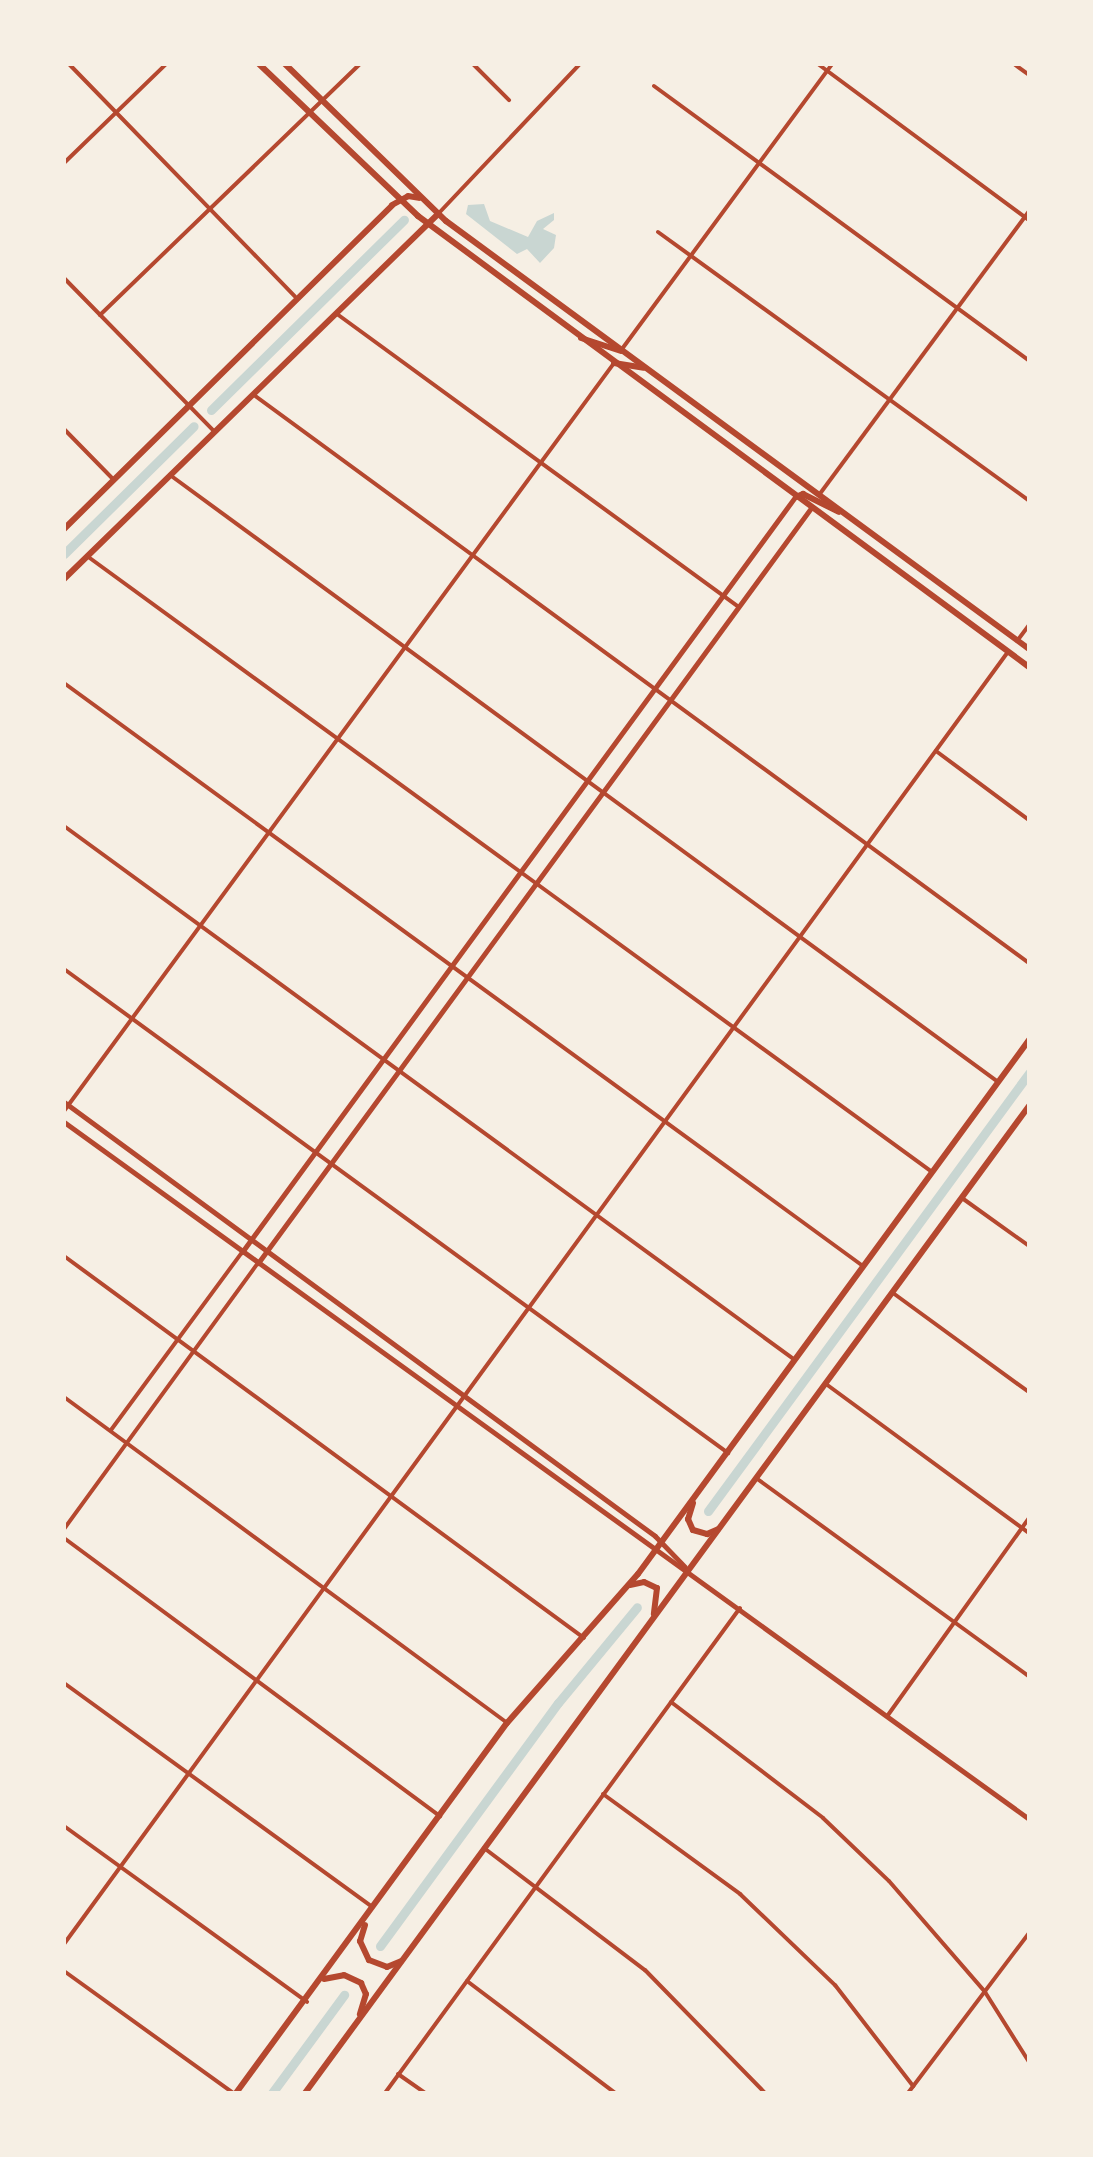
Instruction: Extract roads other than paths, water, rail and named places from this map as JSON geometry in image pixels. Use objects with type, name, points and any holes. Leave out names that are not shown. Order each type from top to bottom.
[{"type":"main road","points":[[259,64],[397,200],[1029,667]]},
{"type":"main road","points":[[285,64],[438,214],[1029,649]]},
{"type":"main road","points":[[341,145],[351,132]]},
{"type":"main road","points":[[66,524],[114,480],[295,296],[397,200],[419,198]]},
{"type":"main road","points":[[64,579],[438,214]]},
{"type":"main road","points":[[581,338],[621,351]]},
{"type":"main road","points":[[614,363],[644,368]]},
{"type":"main road","points":[[795,497],[803,494],[842,513]]},
{"type":"main road","points":[[988,637],[1017,641]]},
{"type":"main road","points":[[234,2093],[307,2002],[507,1723],[630,1585],[1029,1040]]},
{"type":"main road","points":[[1019,1054],[1029,1053]]},
{"type":"main road","points":[[305,2093],[1029,1106]]},
{"type":"main road","points":[[696,1495],[688,1519],[693,1530],[707,1534],[718,1529]]},
{"type":"main road","points":[[630,1585],[644,1582],[657,1588],[660,1599],[652,1621]]},
{"type":"main road","points":[[367,1918],[360,1941],[362,1952],[377,1965],[402,1961]]},
{"type":"main road","points":[[323,1979],[344,1975],[361,1983],[366,1994],[358,2021]]},
{"type":"street","points":[[69,64],[295,296]]},
{"type":"street","points":[[64,163],[166,64]]},
{"type":"street","points":[[100,315],[360,64]]},
{"type":"street","points":[[473,64],[509,100]]},
{"type":"street","points":[[438,214],[580,64]]},
{"type":"street","points":[[818,64],[1027,218]]},
{"type":"street","points":[[621,351],[832,64]]},
{"type":"street","points":[[1014,64],[1029,75]]},
{"type":"street","points":[[654,86],[1029,360]]},
{"type":"street","points":[[819,496],[1027,218],[1029,211]]},
{"type":"street","points":[[658,232],[1029,501]]},
{"type":"street","points":[[64,278],[214,431]]},
{"type":"street","points":[[335,312],[739,607]]},
{"type":"street","points":[[64,1111],[66,1104],[132,1019],[614,363]]},
{"type":"street","points":[[253,393],[669,702],[1029,963]]},
{"type":"street","points":[[64,429],[114,480]]},
{"type":"street","points":[[170,475],[998,1082]]},
{"type":"street","points":[[111,1430],[795,497]]},
{"type":"street","points":[[64,1529],[811,508]]},
{"type":"street","points":[[87,556],[518,874],[932,1173]]},
{"type":"street","points":[[1017,641],[1029,625]]},
{"type":"street","points":[[64,1944],[1008,652]]},
{"type":"street","points":[[64,683],[467,977],[663,1125],[864,1267]]},
{"type":"street","points":[[936,751],[1029,820]]},
{"type":"street","points":[[64,826],[595,1219],[795,1360]]},
{"type":"street","points":[[64,969],[728,1453]]},
{"type":"street","points":[[66,1104],[662,1541],[688,1570]]},
{"type":"street","points":[[64,1122],[654,1552],[688,1570],[1029,1819]]},
{"type":"street","points":[[962,1198],[1029,1246]]},
{"type":"street","points":[[64,1256],[585,1639]]},
{"type":"street","points":[[893,1293],[1029,1392]]},
{"type":"street","points":[[826,1384],[1029,1533]]},
{"type":"street","points":[[64,1397],[507,1723]]},
{"type":"street","points":[[756,1478],[1029,1676]]},
{"type":"street","points":[[888,1715],[1029,1518]]},
{"type":"street","points":[[64,1538],[440,1816]]},
{"type":"street","points":[[385,2093],[740,1608]]},
{"type":"street","points":[[64,1683],[374,1909]]},
{"type":"street","points":[[671,1702],[823,1818],[917,1911],[985,1992],[1029,2062]]},
{"type":"street","points":[[603,1794],[740,1894],[835,1985],[913,2086]]},
{"type":"street","points":[[64,1826],[307,2002]]},
{"type":"street","points":[[484,1848],[645,1970],[765,2093]]},
{"type":"street","points":[[908,2093],[1029,1933]]},
{"type":"street","points":[[64,1971],[234,2093]]},
{"type":"street","points":[[467,1981],[615,2093]]},
{"type":"street","points":[[398,2074],[425,2093]]},
{"type":"waterway","points":[[211,410],[404,220]]},
{"type":"waterway","points":[[64,554],[194,426]]},
{"type":"waterway","points":[[708,1511],[1029,1073]]},
{"type":"waterway","points":[[380,1946],[558,1703],[637,1607]]},
{"type":"waterway","points":[[272,2093],[344,1995]]}]
